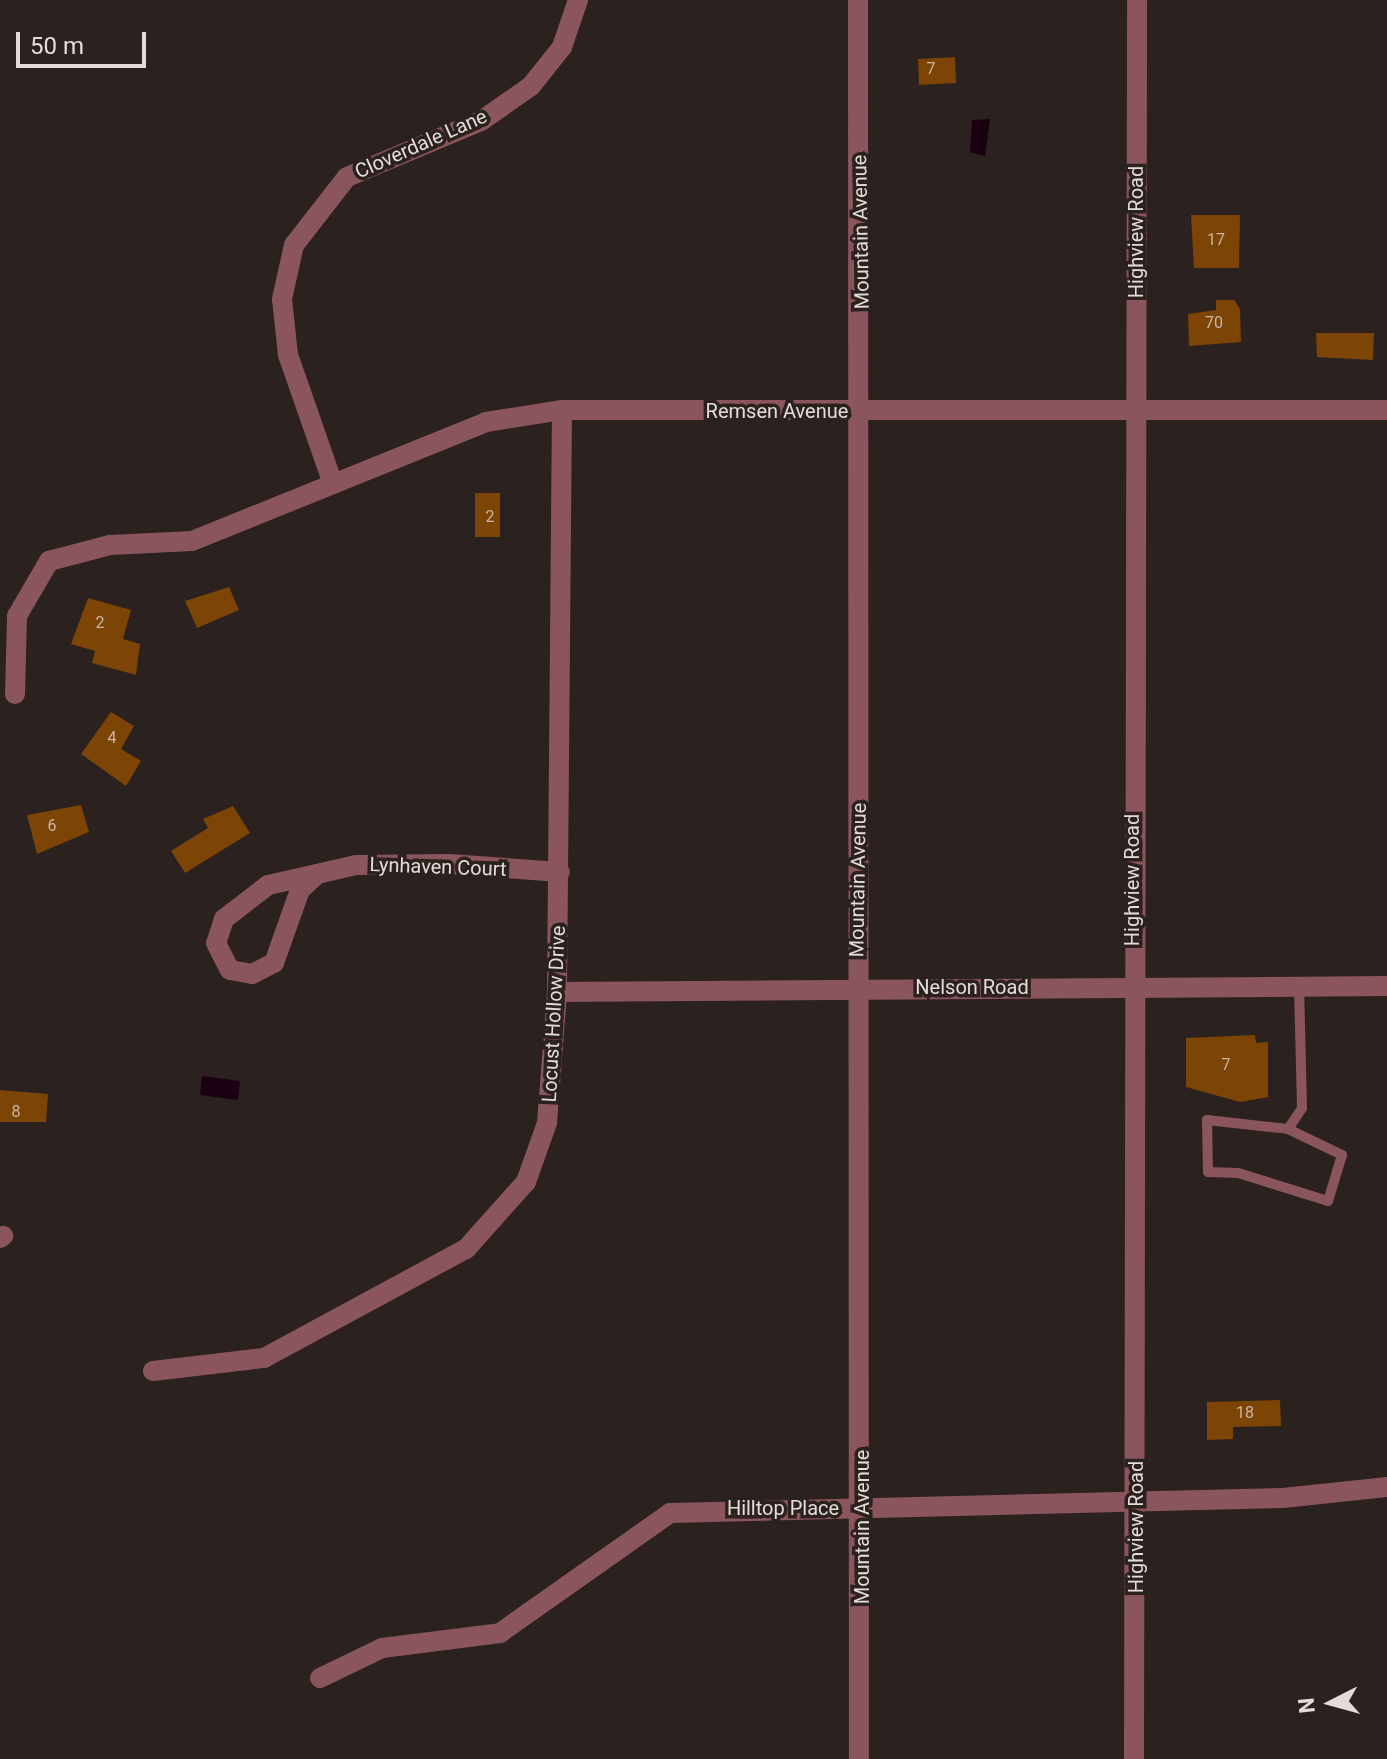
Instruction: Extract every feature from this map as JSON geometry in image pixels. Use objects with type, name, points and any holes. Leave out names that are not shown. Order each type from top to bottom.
[{"type":"street","name":"Cloverdale Lane","points":[[333,484],[288,355],[282,299],[294,245],[347,177],[481,121],[531,86],[562,47],[578,0]]},
{"type":"street","name":"Mountain Avenue","points":[[858,0],[863,411],[857,987],[863,1507],[859,1759]]},
{"type":"street","name":"Highview Road","points":[[1134,1759],[1136,1499],[1131,986],[1137,0]]},
{"type":"street","name":"Remsen Avenue","points":[[15,694],[8,674],[17,616],[49,561],[98,547],[192,541],[486,422],[562,410],[1387,410]]},
{"type":"street","name":"Locust Hollow Drive","points":[[153,1371],[264,1358],[466,1249],[526,1182],[547,1123],[557,992],[562,410]]},
{"type":"street","name":"Lynhaven Court","points":[[317,874],[300,890],[274,963],[252,974],[230,970],[216,943],[224,919],[268,885],[356,865],[449,864],[560,872]]},
{"type":"street","name":"Nelson Road","points":[[557,992],[857,987],[1387,986]]},
{"type":"street","name":"Hilltop Place","points":[[320,1678],[382,1648],[500,1633],[670,1513],[1136,1499],[1283,1498],[1387,1487]]},
{"type":"lane","points":[[1288,1129],[1304,1099],[1299,986]]},
{"type":"lane","points":[[1207,1120],[1288,1129],[1342,1155],[1328,1201],[1238,1173],[1208,1172],[1207,1120]]},
{"type":"shaded area","points":[[990,119],[985,156],[970,152],[972,120]]},
{"type":"shaded area","points":[[202,1076],[240,1081],[238,1100],[200,1095]]},
{"type":"building","points":[[955,57],[956,83],[919,85],[918,59]]},
{"type":"building","points":[[1191,215],[1240,215],[1239,268],[1194,268]]},
{"type":"building","points":[[1216,300],[1234,300],[1240,309],[1241,342],[1189,346],[1188,314],[1216,310]]},
{"type":"building","points":[[1316,333],[1374,333],[1373,360],[1317,357]]},
{"type":"building","points":[[475,493],[500,493],[500,537],[475,537]]},
{"type":"building","points":[[229,587],[239,610],[197,628],[185,601]]},
{"type":"building","points":[[88,598],[131,610],[123,639],[140,644],[136,675],[92,663],[95,651],[71,644]]},
{"type":"building","points":[[111,712],[134,726],[121,749],[141,761],[126,786],[81,754]]},
{"type":"building","points":[[81,805],[89,832],[37,854],[27,815]]},
{"type":"building","points":[[233,806],[250,833],[185,873],[171,851],[208,828],[203,819]]},
{"type":"building","points":[[1255,1035],[1256,1043],[1268,1042],[1268,1097],[1240,1102],[1186,1087],[1186,1038]]},
{"type":"building","points":[[0,1090],[48,1094],[46,1122],[0,1122]]},
{"type":"building","points":[[1280,1400],[1281,1426],[1233,1427],[1233,1439],[1207,1440],[1207,1402]]}]
